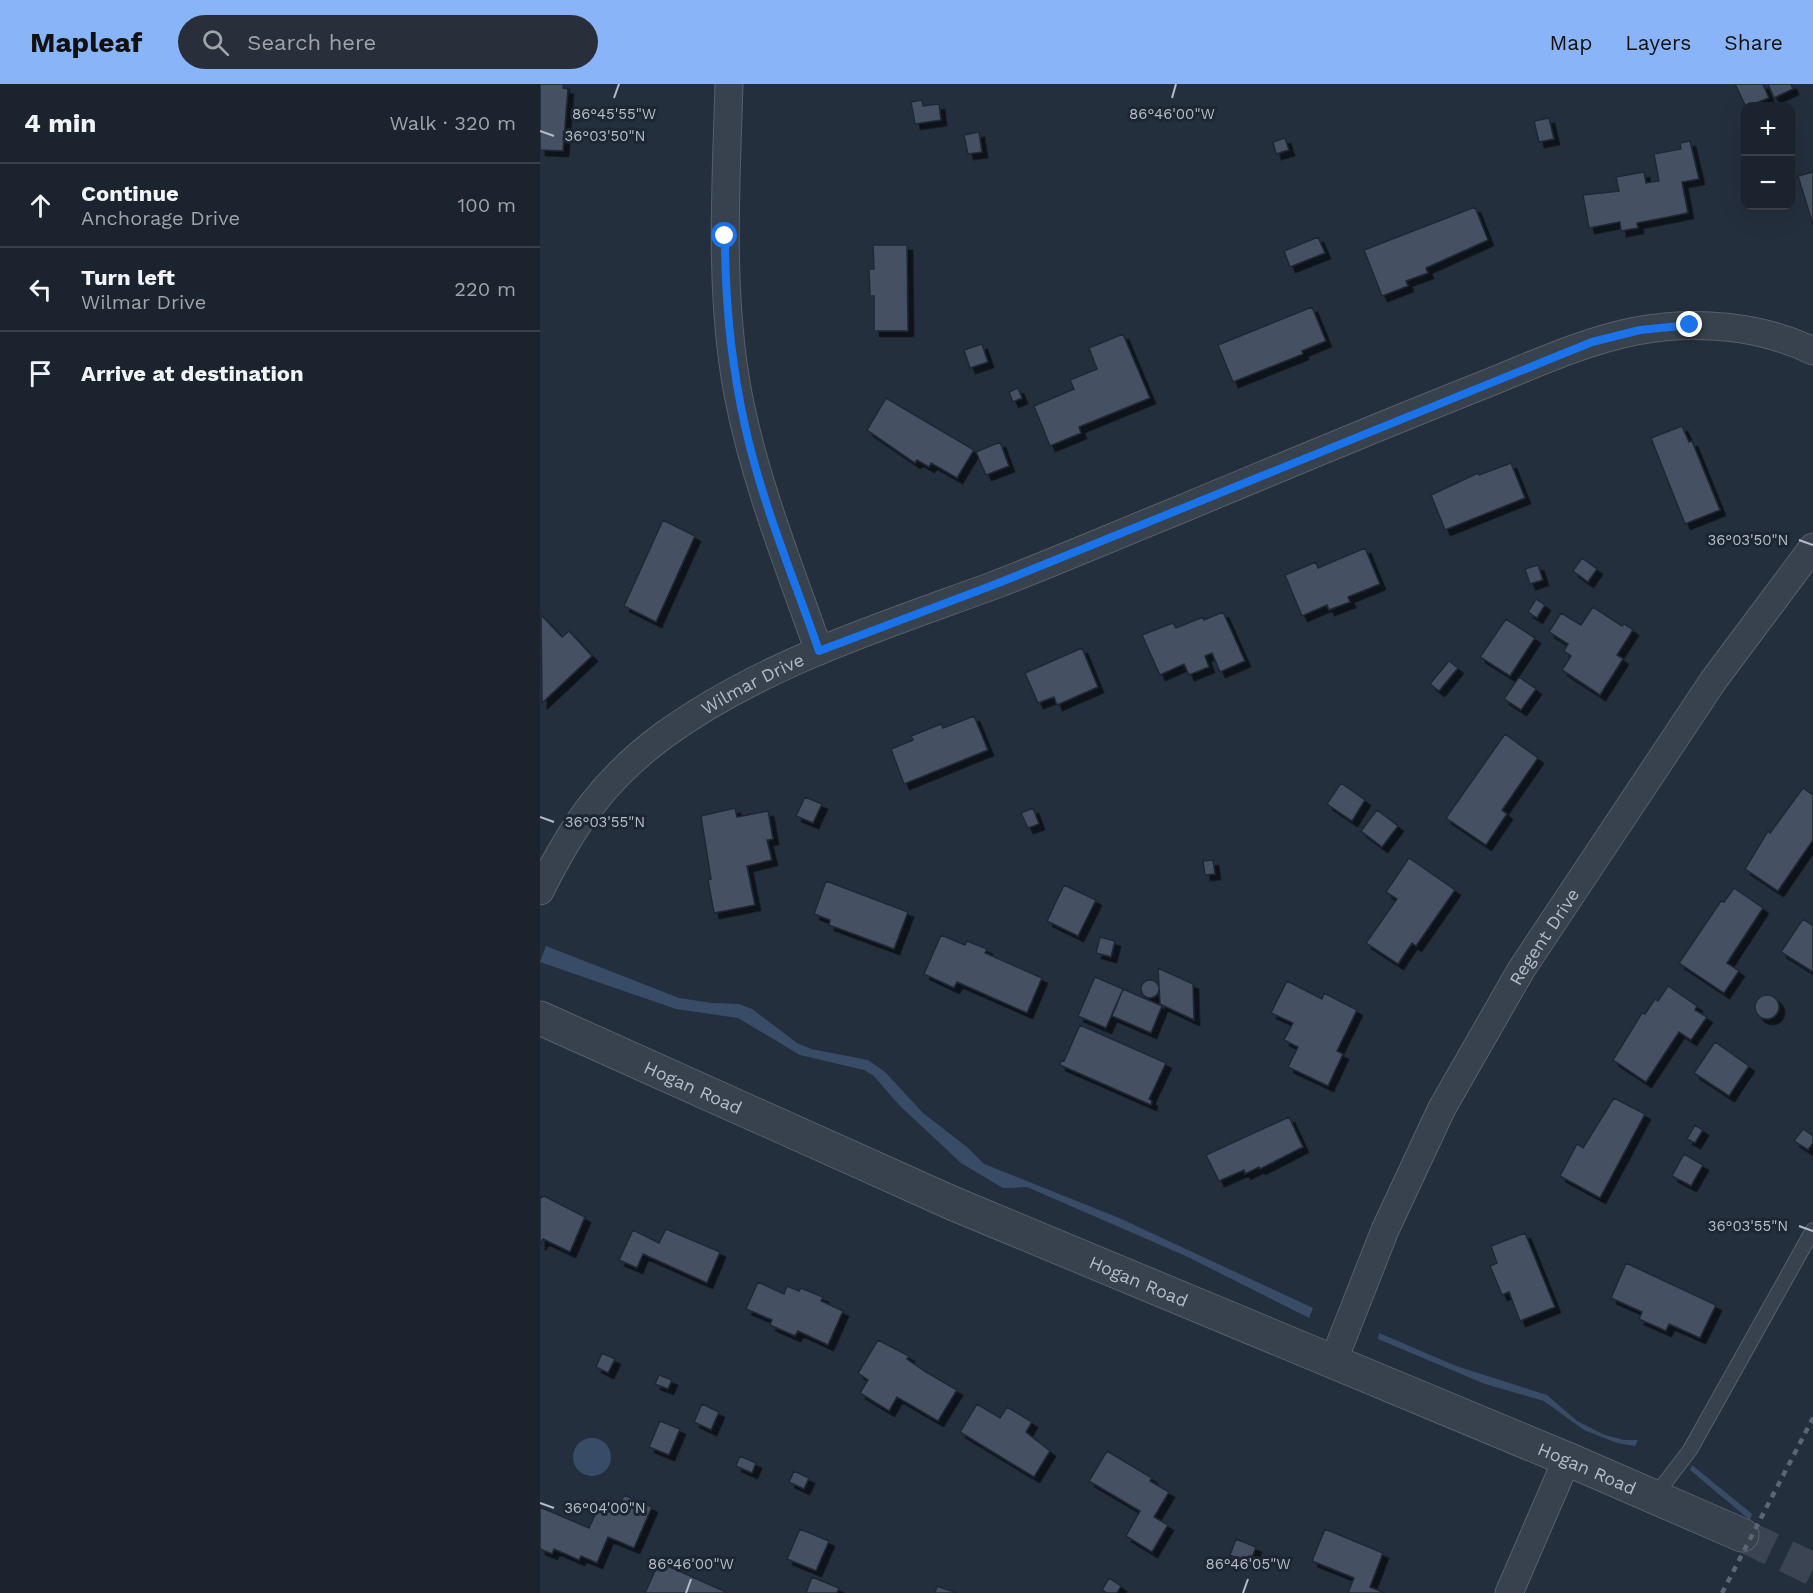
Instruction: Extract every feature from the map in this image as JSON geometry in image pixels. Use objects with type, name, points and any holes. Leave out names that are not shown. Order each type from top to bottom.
[{"type":"street","points":[[729,84],[725,226],[728,318],[738,393],[766,503],[819,651]]},
{"type":"street","name":"Wilmar Drive","points":[[540,891],[579,819],[603,787],[625,766],[696,714],[819,651],[996,584],[1376,428],[1609,337],[1658,327],[1711,325],[1767,334],[1813,351]]},
{"type":"street","name":"Regent Drive","points":[[1333,1362],[1385,1230],[1442,1108],[1521,970],[1713,681],[1813,547]]},
{"type":"street","name":"Hogan Road","points":[[540,1018],[952,1203],[1567,1459],[1742,1535]]},
{"type":"street","points":[[1509,1593],[1567,1459]]},
{"type":"lane","points":[[1654,1497],[1694,1443],[1813,1230]]},
{"type":"water","points":[[546,946],[679,998],[739,1004],[752,1009],[797,1043],[811,1049],[868,1060],[885,1072],[923,1113],[968,1148],[984,1164],[1119,1218],[1313,1308],[1309,1318],[1188,1257],[1027,1187],[1003,1188],[961,1163],[899,1105],[874,1076],[864,1070],[800,1055],[738,1018],[676,1009],[540,962]]},
{"type":"water","points":[[1379,1333],[1456,1366],[1547,1395],[1577,1421],[1605,1435],[1624,1440],[1638,1440],[1635,1446],[1617,1443],[1584,1430],[1544,1401],[1485,1384],[1378,1339]]},
{"type":"water","points":[[592,1438],[605,1444],[611,1457],[605,1470],[592,1476],[579,1470],[573,1457],[579,1444]]},
{"type":"water","points":[[1692,1465],[1752,1514],[1750,1520],[1690,1470]]},
{"type":"building","points":[[540,84],[564,84],[563,88],[568,89],[563,151],[540,150]]},
{"type":"building","points":[[1735,84],[1763,84],[1769,98],[1759,102],[1744,102]]},
{"type":"building","points":[[1768,84],[1791,84],[1793,89],[1774,98]]},
{"type":"building","points":[[922,100],[923,106],[939,104],[941,120],[915,124],[911,102]]},
{"type":"building","points":[[1549,118],[1554,139],[1539,142],[1534,121]]},
{"type":"building","points":[[979,132],[982,152],[968,154],[964,135]]},
{"type":"building","points":[[1285,138],[1289,150],[1276,154],[1273,142]]},
{"type":"building","points":[[1690,141],[1699,179],[1682,182],[1688,213],[1637,223],[1638,228],[1621,231],[1620,222],[1589,228],[1583,195],[1619,191],[1616,177],[1644,172],[1646,183],[1659,181],[1654,154],[1681,149],[1680,143]]},
{"type":"building","points":[[1813,172],[1813,225],[1798,176]]},
{"type":"building","points":[[1475,207],[1488,240],[1426,268],[1428,273],[1406,281],[1408,286],[1382,296],[1364,250]]},
{"type":"building","points":[[1318,237],[1325,253],[1290,267],[1284,251]]},
{"type":"building","points":[[873,245],[907,245],[908,331],[874,331],[874,296],[870,296],[869,269],[874,269]]},
{"type":"building","points":[[1312,307],[1326,341],[1302,351],[1303,354],[1233,382],[1218,345]]},
{"type":"building","points":[[1123,334],[1150,398],[1079,427],[1081,433],[1050,446],[1034,406],[1074,389],[1070,380],[1097,369],[1089,348]]},
{"type":"building","points":[[982,344],[988,362],[970,368],[964,350]]},
{"type":"building","points":[[1018,388],[1022,398],[1013,402],[1009,392]]},
{"type":"building","points":[[886,398],[974,450],[957,478],[931,463],[929,467],[917,460],[915,463],[867,430]]},
{"type":"building","points":[[1682,426],[1689,442],[1692,441],[1720,510],[1685,524],[1651,438]]},
{"type":"building","points":[[1000,442],[1009,466],[986,475],[976,452]]},
{"type":"building","points":[[1511,463],[1525,498],[1445,530],[1431,495],[1478,473],[1479,475]]},
{"type":"building","points":[[663,520],[695,536],[656,622],[624,606]]},
{"type":"building","points":[[1365,548],[1380,584],[1348,597],[1350,602],[1329,610],[1327,605],[1302,616],[1285,575],[1316,562],[1318,568]]},
{"type":"building","points":[[1582,558],[1597,569],[1588,582],[1573,571]]},
{"type":"building","points":[[1538,565],[1543,580],[1530,584],[1525,569]]},
{"type":"building","points":[[1536,599],[1545,605],[1537,618],[1528,612]]},
{"type":"building","points":[[1593,607],[1622,626],[1624,624],[1633,630],[1617,655],[1623,659],[1600,695],[1562,670],[1571,656],[1564,651],[1568,644],[1549,632],[1561,613],[1581,625]]},
{"type":"building","points":[[1223,612],[1245,661],[1220,672],[1212,653],[1205,656],[1209,667],[1189,675],[1184,664],[1160,675],[1142,635],[1173,623],[1176,628]]},
{"type":"building","points":[[541,615],[562,637],[569,631],[592,656],[542,703]]},
{"type":"building","points":[[1506,619],[1535,638],[1510,676],[1480,657]]},
{"type":"building","points":[[1082,648],[1098,687],[1057,705],[1054,697],[1038,703],[1025,673]]},
{"type":"building","points":[[1449,661],[1458,668],[1439,691],[1430,684]]},
{"type":"building","points":[[1519,677],[1536,689],[1521,710],[1504,699]]},
{"type":"building","points":[[974,716],[988,750],[904,784],[891,749],[913,740],[911,736],[941,724],[943,728]]},
{"type":"building","points":[[1505,734],[1538,758],[1502,810],[1507,814],[1486,845],[1446,818]]},
{"type":"building","points":[[1341,783],[1365,800],[1352,821],[1327,804]]},
{"type":"building","points":[[1803,788],[1813,795],[1813,840],[1778,891],[1745,869],[1768,831],[1770,833]]},
{"type":"building","points":[[805,797],[822,804],[813,823],[796,816]]},
{"type":"building","points":[[735,808],[737,817],[768,811],[773,839],[767,840],[772,860],[747,866],[755,905],[714,913],[701,816]]},
{"type":"building","points":[[1033,808],[1039,824],[1028,828],[1021,813]]},
{"type":"building","points":[[1377,810],[1398,826],[1382,847],[1361,831]]},
{"type":"building","points":[[1409,858],[1455,890],[1416,946],[1412,943],[1398,964],[1366,943],[1397,899],[1386,892]]},
{"type":"building","points":[[1213,860],[1215,874],[1205,875],[1203,861]]},
{"type":"building","points":[[826,881],[908,912],[894,949],[829,925],[830,920],[814,914]]},
{"type":"building","points":[[1064,885],[1096,900],[1078,936],[1047,921]]},
{"type":"building","points":[[1734,888],[1763,908],[1727,963],[1739,971],[1724,993],[1679,963],[1721,901],[1724,902]]},
{"type":"building","points":[[1803,919],[1813,926],[1813,972],[1781,952]]},
{"type":"building","points":[[941,935],[965,945],[967,941],[987,949],[985,953],[1042,978],[1027,1013],[957,982],[954,988],[924,974]]},
{"type":"building","points":[[1100,937],[1115,941],[1111,957],[1096,953]]},
{"type":"building","points":[[1158,968],[1193,984],[1194,1020],[1160,1004]]},
{"type":"building","points":[[1095,977],[1123,989],[1106,1028],[1078,1016]]},
{"type":"building","points":[[1150,980],[1156,983],[1159,989],[1156,995],[1150,998],[1144,995],[1141,989],[1144,983]]},
{"type":"building","points":[[1287,981],[1322,999],[1324,993],[1357,1010],[1337,1051],[1343,1054],[1328,1086],[1288,1067],[1298,1047],[1284,1040],[1293,1023],[1271,1013]]},
{"type":"building","points":[[1668,986],[1697,1006],[1695,1010],[1707,1017],[1691,1040],[1679,1032],[1646,1082],[1613,1060],[1642,1013],[1645,1014],[1655,999],[1658,1001]]},
{"type":"building","points":[[1123,989],[1162,1006],[1151,1033],[1112,1016]]},
{"type":"building","points":[[1767,995],[1776,998],[1779,1007],[1776,1016],[1767,1019],[1758,1016],[1755,1007],[1758,998]]},
{"type":"building","points":[[1080,1025],[1166,1063],[1149,1099],[1152,1101],[1151,1105],[1060,1065]]},
{"type":"building","points":[[1715,1042],[1749,1066],[1729,1096],[1694,1073]]},
{"type":"building","points":[[1614,1098],[1645,1114],[1600,1198],[1560,1176],[1577,1144],[1583,1148]]},
{"type":"building","points":[[1289,1117],[1303,1147],[1260,1169],[1259,1167],[1245,1174],[1244,1170],[1219,1181],[1206,1155]]},
{"type":"building","points":[[1695,1125],[1703,1130],[1695,1143],[1687,1139]]},
{"type":"building","points":[[1803,1129],[1813,1136],[1813,1143],[1808,1150],[1794,1141]]},
{"type":"building","points":[[1684,1154],[1703,1165],[1691,1186],[1672,1176]]},
{"type":"building","points":[[544,1196],[585,1217],[570,1252],[543,1239],[540,1245],[540,1198]]},
{"type":"building","points":[[666,1229],[720,1252],[707,1283],[643,1254],[637,1268],[619,1260],[633,1230],[659,1243]]},
{"type":"building","points":[[1525,1233],[1555,1307],[1520,1321],[1509,1292],[1502,1295],[1490,1266],[1497,1263],[1491,1246]]},
{"type":"building","points":[[1626,1263],[1716,1305],[1700,1338],[1669,1324],[1666,1331],[1639,1319],[1642,1312],[1611,1298]]},
{"type":"building","points":[[758,1282],[784,1294],[787,1286],[799,1291],[801,1288],[823,1297],[821,1301],[843,1311],[828,1345],[798,1331],[795,1336],[770,1325],[772,1320],[746,1309]]},
{"type":"building","points":[[878,1340],[909,1356],[907,1359],[957,1390],[938,1421],[897,1397],[889,1411],[860,1393],[868,1380],[858,1373]]},
{"type":"building","points":[[602,1353],[615,1359],[608,1373],[596,1367]]},
{"type":"building","points":[[659,1375],[672,1380],[668,1389],[655,1384]]},
{"type":"building","points":[[702,1404],[719,1412],[711,1430],[694,1422]]},
{"type":"building","points":[[977,1404],[1000,1418],[1007,1407],[1032,1422],[1026,1432],[1050,1451],[1034,1477],[960,1432]]},
{"type":"building","points":[[660,1421],[680,1429],[669,1455],[649,1447]]},
{"type":"building","points":[[1107,1451],[1152,1478],[1150,1481],[1169,1492],[1154,1517],[1168,1525],[1152,1552],[1126,1536],[1140,1511],[1089,1481]]},
{"type":"building","points":[[740,1456],[756,1463],[752,1473],[736,1466]]},
{"type":"building","points":[[794,1471],[809,1478],[804,1489],[789,1482]]},
{"type":"building","points":[[624,1495],[652,1507],[634,1548],[608,1537],[597,1563],[581,1556],[579,1560],[554,1549],[552,1554],[540,1549],[540,1507],[589,1528],[600,1504],[617,1511]]},
{"type":"building","points":[[800,1529],[829,1541],[816,1571],[787,1559]]},
{"type":"building","points":[[1325,1529],[1383,1553],[1370,1587],[1385,1593],[1348,1593],[1354,1578],[1312,1561]]},
{"type":"building","points":[[1236,1539],[1256,1547],[1250,1563],[1230,1555]]},
{"type":"building","points":[[659,1562],[728,1593],[645,1593]]},
{"type":"building","points":[[812,1577],[839,1588],[837,1593],[806,1593]]},
{"type":"building","points":[[1109,1578],[1121,1586],[1117,1593],[1107,1593],[1102,1590]]},
{"type":"building","points":[[937,1586],[957,1593],[935,1593]]},
{"type":"tunnel","points":[[1742,1535],[1813,1569]]},
{"type":"railway","points":[[1722,1593],[1813,1418]]},
{"type":"route","points":[[725,236],[728,318],[745,426],[766,503],[819,651],[856,635],[996,584],[1592,342],[1640,330],[1690,325]]}]
